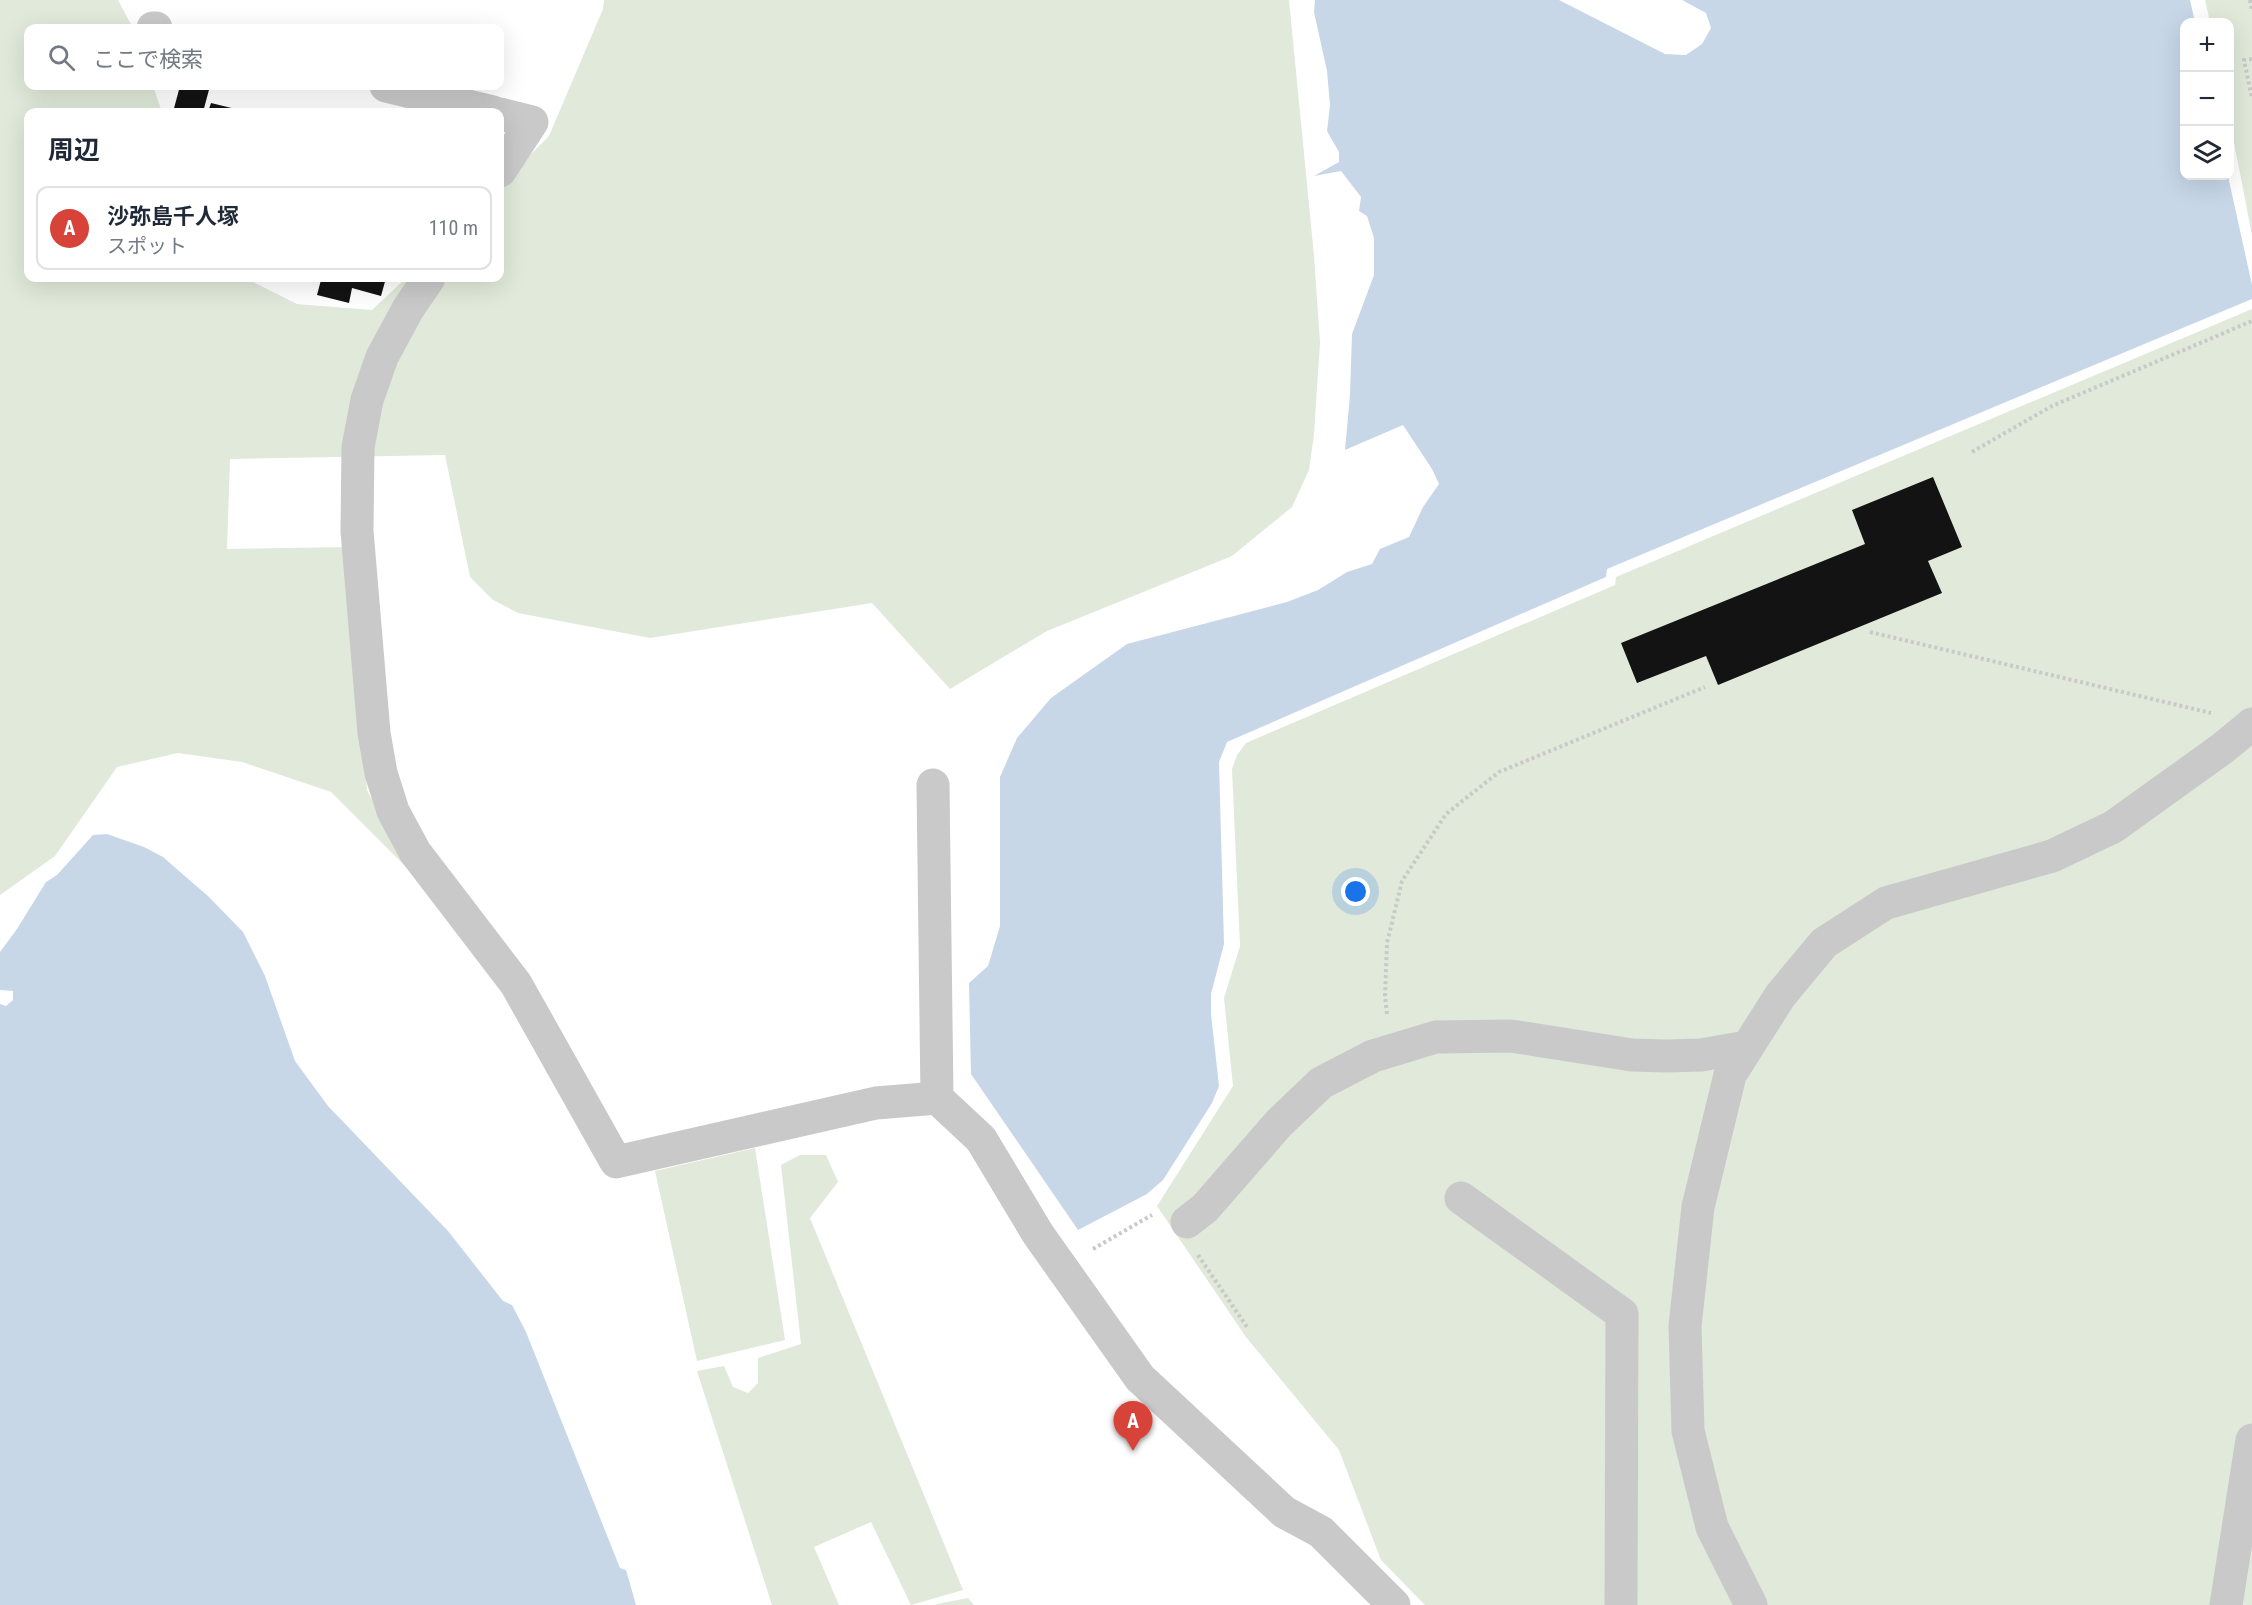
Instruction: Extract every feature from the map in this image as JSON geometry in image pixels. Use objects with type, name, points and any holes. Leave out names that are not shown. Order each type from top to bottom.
[{"type":"street","points":[[402,90],[477,108]]},
{"type":"street","points":[[504,115],[532,122],[504,165]]},
{"type":"street","points":[[426,282],[408,309],[382,357],[367,400],[358,447],[357,531],[374,733],[381,773],[393,811],[415,852],[516,984],[616,1162],[876,1103],[938,1098]]},
{"type":"street","points":[[1751,1605],[1712,1527],[1688,1431],[1685,1326],[1698,1207],[1730,1075],[1780,996],[1824,943],[1886,903],[2052,856],[2103,832],[2249,727]]},
{"type":"street","points":[[933,785],[938,1098],[981,1139],[1038,1234],[1140,1378],[1284,1512],[1321,1532],[1394,1605]]},
{"type":"street","points":[[1179,1228],[1205,1208],[1279,1123],[1321,1083],[1373,1056],[1436,1037],[1511,1036],[1632,1054],[1655,1055],[1701,1054],[1748,1047]]},
{"type":"street","points":[[1461,1198],[1622,1314],[1621,1605]]},
{"type":"street","points":[[2226,1605],[2252,1440]]},
{"type":"path","points":[[2250,0],[2252,11]]},
{"type":"path","points":[[2252,59],[2244,60],[2252,98]]},
{"type":"path","points":[[1972,452],[2052,406],[2252,321]]},
{"type":"path","points":[[1870,632],[2227,716],[2249,727]]},
{"type":"path","points":[[1392,1051],[1385,996],[1387,943],[1402,881],[1446,814],[1499,772],[1706,687]]},
{"type":"path","points":[[1062,1267],[1179,1228],[1247,1327]]},
{"type":"green space","points":[[0,0],[118,0],[131,24],[24,24],[24,90],[154,90],[161,108],[24,108],[24,282],[253,282],[297,304],[372,310],[402,282],[504,282],[504,181],[549,136],[603,9],[604,0],[1289,0],[1320,342],[1314,434],[1309,470],[1292,507],[1232,556],[1047,631],[950,689],[872,603],[650,638],[518,613],[493,600],[470,577],[445,455],[230,459],[227,549],[348,547],[367,790],[408,869],[331,792],[242,762],[178,753],[117,767],[55,856],[0,895]]},
{"type":"green space","points":[[2205,0],[2252,0],[2252,235],[2234,143],[2234,18],[2209,18]]},
{"type":"green space","points":[[2252,309],[2252,1605],[1425,1605],[1381,1560],[1339,1450],[1246,1337],[1157,1206],[1233,1086],[1224,998],[1240,946],[1232,769],[1237,755],[1246,743],[1615,585],[1616,577]]},
{"type":"green space","points":[[755,1148],[785,1340],[697,1361],[655,1171]]},
{"type":"green space","points":[[800,1155],[826,1155],[838,1182],[810,1218],[963,1590],[911,1605],[871,1522],[814,1547],[839,1605],[772,1605],[697,1371],[724,1366],[733,1387],[748,1393],[758,1383],[758,1358],[801,1344],[781,1165]]},
{"type":"green space","points":[[968,1598],[974,1605],[935,1605],[937,1604]]},
{"type":"water","points":[[1315,0],[2190,0],[2194,18],[2180,18],[2180,180],[2229,180],[2252,285],[2252,299],[1607,569],[1606,577],[1227,742],[1219,762],[1224,944],[1211,994],[1219,1086],[1212,1103],[1163,1180],[1147,1194],[1078,1230],[971,1074],[969,983],[988,966],[1000,926],[1000,777],[1017,738],[1051,698],[1127,644],[1287,602],[1318,590],[1347,572],[1372,564],[1380,549],[1409,537],[1423,507],[1439,484],[1432,469],[1403,425],[1345,450],[1352,334],[1374,275],[1374,238],[1367,216],[1359,211],[1361,197],[1341,171],[1314,176],[1339,162],[1339,152],[1327,131],[1330,105],[1327,71],[1314,12]]},
{"type":"water","points":[[107,834],[144,847],[163,857],[209,897],[243,932],[265,976],[295,1061],[328,1106],[448,1231],[503,1301],[512,1305],[526,1332],[620,1568],[626,1570],[636,1605],[0,1605],[0,1004],[6,1006],[13,1000],[13,991],[0,990],[0,952],[46,882],[57,875],[93,835]]},
{"type":"pier","points":[[1559,0],[1682,0],[1706,13],[1711,28],[1702,44],[1686,55],[1665,54]]},
{"type":"building","points":[[179,90],[209,90],[204,108],[174,108]]},
{"type":"building","points":[[211,103],[232,108],[209,108]]},
{"type":"building","points":[[320,282],[385,282],[381,296],[352,288],[349,303],[317,295]]},
{"type":"building","points":[[1933,477],[1962,547],[1928,561],[1942,593],[1718,685],[1706,656],[1637,683],[1621,643],[1865,544],[1852,510]]},
{"type":"place","name":"沙弥島千人塚","points":[[1133,1451]]}]
